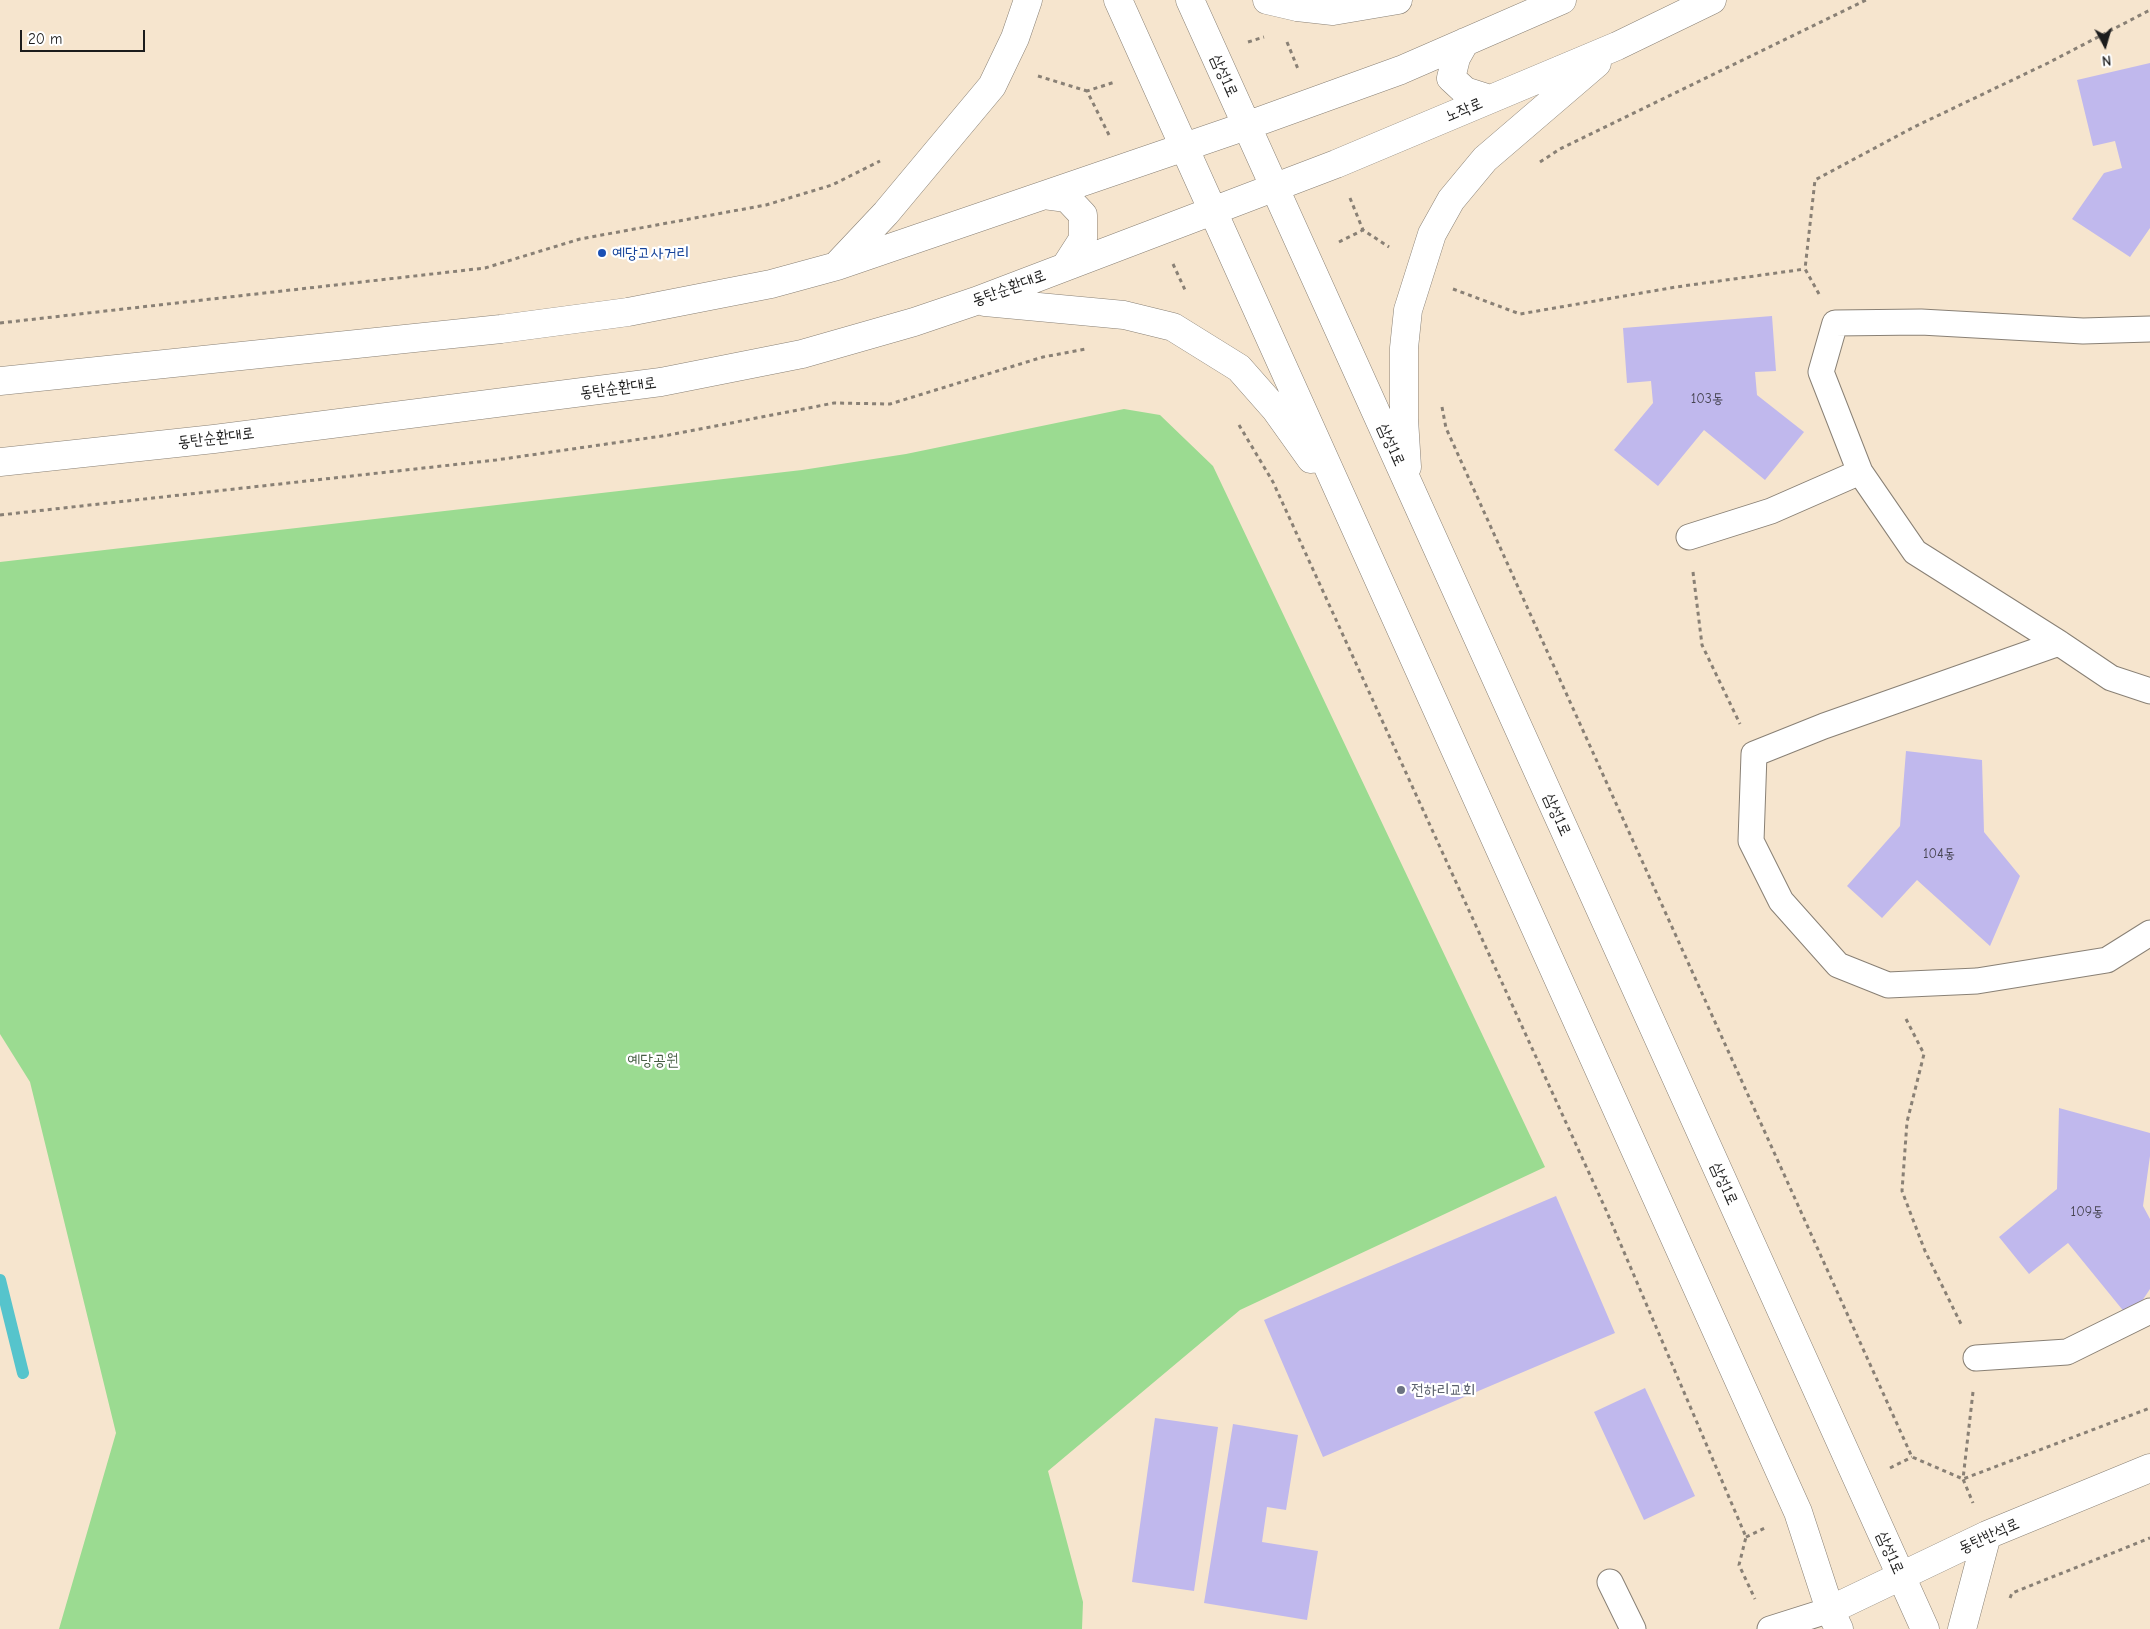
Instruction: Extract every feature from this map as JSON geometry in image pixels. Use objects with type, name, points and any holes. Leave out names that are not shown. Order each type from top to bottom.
[{"type":"street","points":[[837,266],[886,213],[992,86],[1015,38],[1028,0]]},
{"type":"street","points":[[1118,0],[1798,1512],[1834,1619]]},
{"type":"street","name":"삼성1로","points":[[1190,0],[1924,1629]]},
{"type":"street","points":[[1267,0],[1297,7],[1333,11],[1398,0]]},
{"type":"street","points":[[0,381],[491,330],[628,312],[771,284],[837,266],[1246,126],[1401,70],[1562,0]]},
{"type":"street","name":"노작로","points":[[1213,212],[1336,164],[1617,46],[1712,0]]},
{"type":"street","points":[[1465,42],[1456,58],[1451,78],[1466,92],[1490,99]]},
{"type":"street","points":[[1409,486],[1404,419],[1404,348],[1408,310],[1432,234],[1451,200],[1485,159],[1617,46]]},
{"type":"street","points":[[1044,195],[1067,198],[1082,215],[1083,239],[1065,267]]},
{"type":"street","name":"동탄순환대로","points":[[0,462],[214,438],[661,382],[802,354],[914,322],[976,301],[1213,212]]},
{"type":"street","points":[[976,301],[1124,315],[1173,326],[1238,368],[1276,410],[1350,513]]},
{"type":"street","name":"동탄반석로","points":[[1834,1619],[1901,1577],[1987,1535],[2150,1468]]},
{"type":"street","points":[[1962,1629],[1987,1535]]},
{"type":"lane","points":[[2150,330],[2083,331],[1921,322],[1835,323],[1821,372],[1860,472],[1915,552],[2060,643],[2110,678],[2150,691]]},
{"type":"lane","points":[[1689,537],[1771,511],[1860,472]]},
{"type":"lane","points":[[2060,643],[1824,726],[1754,754],[1751,841],[1782,901],[1838,965],[1888,985],[1977,981],[2107,960],[2150,933]]},
{"type":"lane","points":[[1976,1358],[2067,1352],[2150,1311]]},
{"type":"lane","points":[[1610,1582],[1633,1629]]},
{"type":"lane","points":[[1770,1629],[1834,1619]]},
{"type":"path","points":[[1536,165],[1560,149],[1866,0]]},
{"type":"path","points":[[1835,323],[1805,269],[1815,180],[1914,127],[2048,63],[2150,10]]},
{"type":"path","points":[[0,323],[485,268],[580,239],[766,205],[832,185],[880,161],[888,155]]},
{"type":"path","points":[[1449,288],[1520,314],[1676,287],[1805,269]]},
{"type":"path","points":[[0,515],[496,460],[670,435],[834,403],[890,404],[1043,357],[1095,348]]},
{"type":"path","points":[[1441,402],[1446,428],[1450,437],[1912,1457],[1963,1479],[2150,1408]]},
{"type":"path","points":[[1234,420],[1273,482],[1606,1210],[1746,1537],[1739,1566]]},
{"type":"path","points":[[1689,537],[1702,645],[1754,754]]},
{"type":"path","points":[[1888,985],[1924,1054],[1907,1122],[1902,1191],[1925,1251],[1976,1358],[1963,1479]]},
{"type":"path","points":[[2012,1593],[2150,1538]]},
{"type":"green space","name":"예당공원","points":[[1124,409],[1160,415],[1213,466],[1545,1167],[1240,1310],[1048,1471],[1083,1602],[1082,1629],[59,1629],[116,1433],[30,1082],[0,1034],[0,562],[802,470],[906,454]]},
{"type":"building","points":[[2150,63],[2150,228],[2130,257],[2072,219],[2104,173],[2122,168],[2115,141],[2093,146],[2077,80]]},
{"type":"building","points":[[1772,316],[1776,371],[1755,372],[1757,395],[1804,432],[1765,480],[1704,430],[1658,486],[1614,450],[1653,403],[1651,381],[1627,383],[1623,328]]},
{"type":"building","points":[[1906,751],[1982,760],[1984,832],[2020,876],[1990,946],[1917,880],[1882,918],[1847,886],[1900,826]]},
{"type":"building","points":[[2059,1108],[2150,1133],[2150,1156],[2143,1206],[2150,1219],[2150,1289],[2130,1319],[2068,1243],[2029,1274],[1999,1237],[2057,1189]]},
{"type":"building","points":[[1556,1196],[1615,1333],[1323,1457],[1264,1320]]},
{"type":"building","points":[[1645,1388],[1695,1496],[1644,1520],[1594,1412]]},
{"type":"building","points":[[1155,1418],[1218,1427],[1194,1591],[1132,1582]]},
{"type":"building","points":[[1233,1424],[1298,1435],[1286,1510],[1267,1507],[1262,1542],[1318,1551],[1307,1620],[1204,1603]]},
{"type":"waterway","points":[[0,1280],[23,1373]]},
{"type":"place","name":"예당고사거리","points":[[602,253]]},
{"type":"place","name":"전하리교회","points":[[1401,1390]]}]
